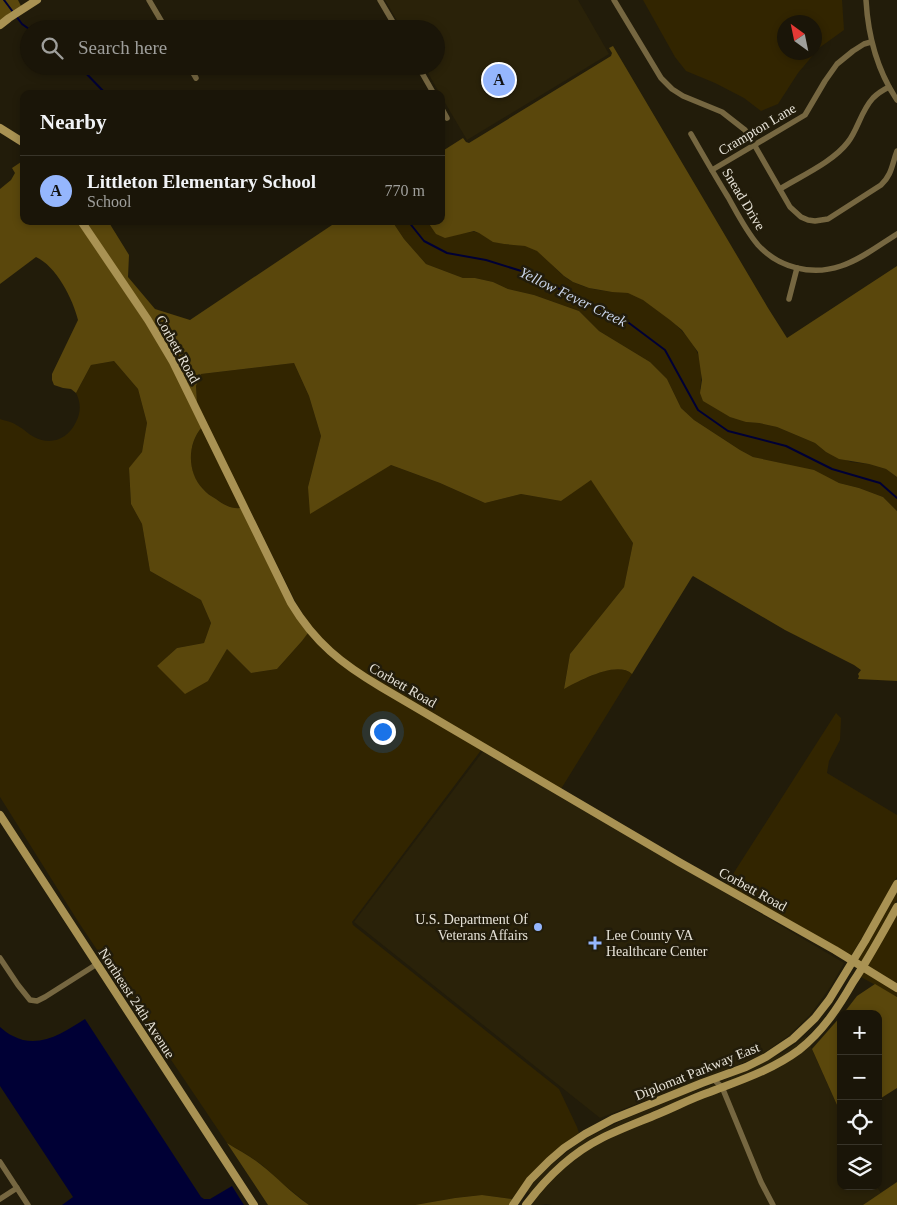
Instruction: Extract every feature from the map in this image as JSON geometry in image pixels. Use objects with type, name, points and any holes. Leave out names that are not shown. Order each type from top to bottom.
[{"type":"street","points":[[149,0],[161,20]]},
{"type":"street","points":[[380,0],[391,20]]},
{"type":"street","points":[[614,0],[656,72],[666,84],[683,96],[716,108],[745,130],[790,207],[801,217],[815,221],[828,219],[886,180],[890,174],[897,151]]},
{"type":"street","points":[[866,0],[871,42],[889,87],[897,100]]},
{"type":"street","points":[[0,25],[35,1]]},
{"type":"street","name":"Crampton Lane","points":[[712,170],[805,115],[837,64],[853,51],[871,42]]},
{"type":"street","points":[[423,75],[432,90]]},
{"type":"street","points":[[780,189],[840,151],[851,137],[870,102],[889,87]]},
{"type":"street","points":[[445,113],[448,118]]},
{"type":"street","points":[[0,128],[20,140]]},
{"type":"street","name":"Snead Drive","points":[[691,134],[742,222],[757,244],[778,261],[798,268],[830,270],[857,260],[897,234]]},
{"type":"street","name":"Corbett Road","points":[[84,225],[148,320],[173,362],[292,604],[304,624],[325,648],[358,673],[381,687],[897,988]]},
{"type":"street","points":[[789,299],[798,268]]},
{"type":"street","name":"Northeast 24th Avenue","points":[[0,815],[254,1205]]},
{"type":"street","name":"Diplomat Parkway East","points":[[513,1205],[531,1179],[549,1160],[585,1134],[613,1119],[746,1067],[785,1045],[815,1018],[829,1000],[897,884]]},
{"type":"street","name":"Diplomat Parkway East","points":[[529,1202],[550,1177],[566,1162],[593,1143],[773,1066],[806,1044],[830,1019],[863,967],[897,907]]},
{"type":"street","points":[[0,958],[30,1000],[37,1001],[97,964]]},
{"type":"street","points":[[722,1087],[726,1074]]},
{"type":"street","points":[[713,1079],[722,1087],[761,1182],[773,1205]]},
{"type":"street","points":[[0,1162],[28,1205]]},
{"type":"street","points":[[0,1199],[17,1188]]},
{"type":"street","points":[[522,1192],[529,1202]]},
{"type":"shaded area","points":[[0,0],[18,0],[21,6],[0,21]]},
{"type":"shaded area","points":[[385,0],[578,0],[609,54],[467,140],[445,103],[445,90],[438,90],[429,75],[445,75],[445,20],[397,20]]},
{"type":"shaded area","points":[[643,0],[842,0],[844,30],[822,46],[822,15],[777,15],[777,60],[809,60],[778,104],[761,111],[744,98],[686,71],[675,57]]},
{"type":"shaded area","points":[[613,46],[787,338],[897,266],[897,477],[886,469],[839,459],[815,443],[777,427],[746,422],[730,417],[703,401],[700,393],[702,380],[698,352],[682,330],[643,300],[628,293],[589,288],[573,282],[537,251],[525,246],[493,242],[474,231],[445,238],[436,234],[430,225],[445,225],[445,149],[463,138],[469,143],[611,56],[612,53],[609,48]]},
{"type":"shaded area","points":[[20,163],[20,225],[80,225],[145,322],[170,363],[202,427],[197,434],[192,450],[191,458],[194,475],[207,493],[231,507],[241,508],[308,633],[277,669],[251,673],[227,649],[208,681],[185,694],[157,666],[177,648],[204,643],[211,623],[201,600],[150,571],[142,524],[131,504],[129,468],[142,452],[147,423],[138,389],[114,361],[91,365],[76,393],[71,389],[54,385],[52,374],[78,320],[68,293],[57,275],[43,261],[36,257],[0,284],[0,189],[11,180],[15,173],[12,168]]},
{"type":"shaded area","points":[[86,225],[110,225],[129,255],[128,277],[155,309],[190,320],[332,225],[395,225],[426,264],[463,278],[475,278],[493,282],[508,289],[534,295],[579,311],[599,331],[650,362],[667,379],[681,408],[694,420],[740,450],[753,457],[814,470],[839,483],[883,497],[897,511],[897,681],[858,679],[858,674],[861,670],[854,665],[785,630],[693,576],[632,674],[625,670],[608,670],[588,677],[564,689],[570,654],[624,587],[633,543],[591,480],[561,501],[521,494],[485,503],[440,483],[391,465],[310,514],[308,487],[321,436],[309,396],[294,363],[201,374],[196,386],[197,403]]},
{"type":"shaded area","points":[[395,225],[430,225],[431,227],[461,233],[475,232],[492,241],[527,246],[536,250],[568,279],[583,286],[609,292],[627,293],[638,297],[668,317],[686,335],[697,352],[700,361],[700,389],[746,422],[777,427],[815,443],[826,452],[851,462],[869,464],[886,469],[897,477],[897,511],[883,497],[785,464],[753,457],[740,450],[694,420],[681,408],[667,379],[650,362],[599,331],[579,311],[534,295],[508,289],[493,282],[475,278],[463,278],[426,264]]},
{"type":"shaded area","points":[[114,361],[138,389],[147,423],[142,452],[129,469],[131,504],[142,524],[150,571],[201,600],[211,623],[204,643],[177,648],[157,667],[208,681],[227,649],[251,673],[277,669],[308,633],[323,650],[338,662],[482,749],[352,922],[353,925],[559,1089],[579,1133],[542,1163],[512,1199],[482,1195],[415,1205],[309,1205],[262,1165],[227,1143],[79,923],[0,797],[0,419],[14,424],[40,440],[53,441],[64,437],[73,428],[78,418],[80,408],[76,393],[91,365]]},
{"type":"shaded area","points":[[294,363],[309,396],[321,436],[308,487],[391,465],[440,483],[485,503],[521,494],[561,501],[591,479],[633,543],[624,587],[570,654],[564,688],[608,670],[625,670],[632,674],[561,789],[359,670],[327,645],[308,622],[296,603],[197,403],[196,386],[201,374]]},
{"type":"shaded area","points":[[202,427],[241,508],[228,506],[209,494],[194,475],[191,458],[192,450],[197,434]]},
{"type":"shaded area","points":[[836,713],[841,718],[840,740],[829,761],[827,773],[897,815],[897,877],[851,956],[726,885]]},
{"type":"shaded area","name":"Lee County VA Healthcare Center","points":[[484,750],[844,963],[831,986],[810,1015],[788,1036],[761,1055],[600,1118],[354,922]]},
{"type":"shaded area","points":[[897,891],[897,900],[861,963],[857,960]]},
{"type":"shaded area","points":[[897,914],[897,984],[867,966]]},
{"type":"shaded area","points":[[864,971],[897,991],[897,997],[861,977]]},
{"type":"shaded area","points":[[875,984],[897,997],[897,1088],[882,1097],[882,1010],[846,1010],[857,996]]},
{"type":"shaded area","points":[[85,1019],[201,1197],[210,1199],[232,1186],[244,1205],[62,1205],[73,1197],[0,1086],[0,1027],[11,1035],[23,1040],[32,1041],[51,1038]]},
{"type":"shaded area","points":[[837,1021],[837,1105],[812,1049]]},
{"type":"shaded area","points":[[806,1036],[807,1039],[795,1049],[763,1068],[602,1134],[530,1194],[527,1191],[546,1169],[581,1141],[625,1119],[757,1066],[786,1051]]},
{"type":"shaded area","points":[[810,1045],[837,1105],[837,1190],[879,1190],[881,1193],[863,1205],[530,1205],[568,1165],[604,1140],[706,1096],[766,1074],[783,1065]]},
{"type":"shaded area","points":[[227,1143],[256,1161],[309,1205],[268,1205]]},
{"type":"shaded area","points":[[897,1182],[897,1205],[863,1205]]},
{"type":"shaded area","points":[[482,1195],[512,1199],[509,1205],[415,1205],[455,1198]]},
{"type":"waterway","name":"Yellow Fever Creek","points":[[4,0],[13,12]]},
{"type":"waterway","name":"Yellow Fever Creek","points":[[16,16],[20,21]]},
{"type":"waterway","name":"Yellow Fever Creek","points":[[88,75],[102,90]]},
{"type":"waterway","name":"Yellow Fever Creek","points":[[411,225],[424,241],[447,253],[486,260],[531,274],[625,320],[665,350],[698,410],[728,431],[786,446],[832,469],[880,483],[897,498]]},
{"type":"place","name":"Littleton Elementary School","points":[[499,80]]},
{"type":"place","name":"U.S. Department Of Veterans Affairs","points":[[538,927]]},
{"type":"place","name":"Lee County VA Healthcare Center","points":[[595,943]]}]
